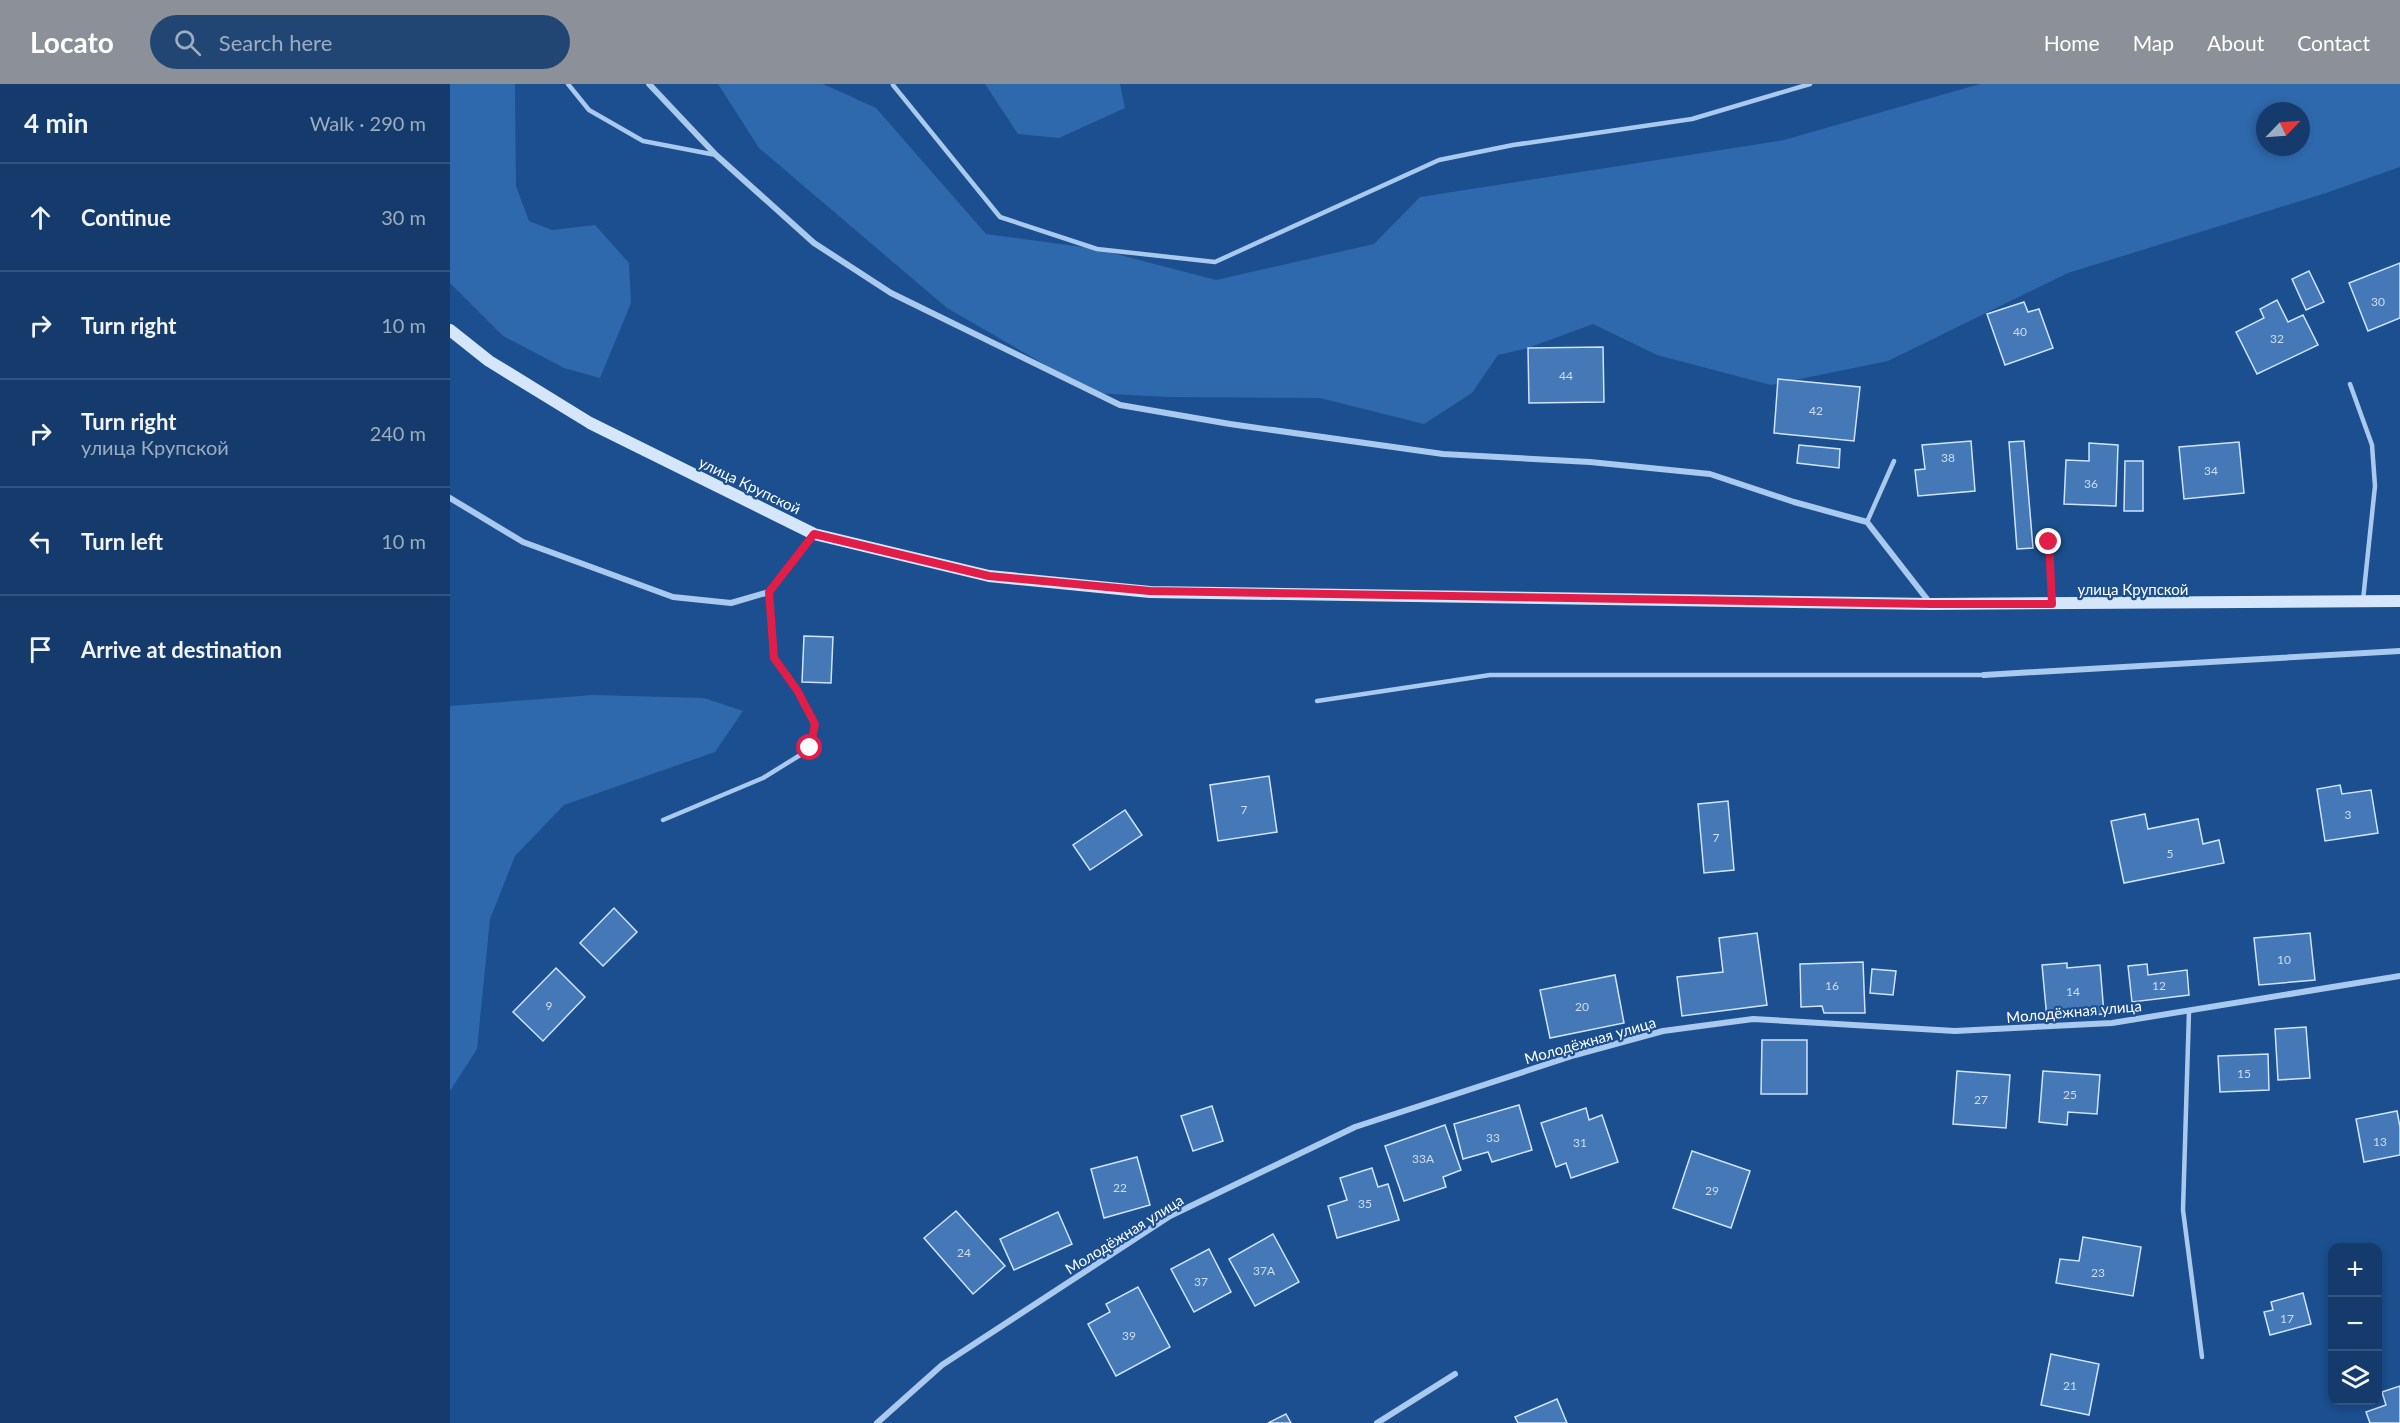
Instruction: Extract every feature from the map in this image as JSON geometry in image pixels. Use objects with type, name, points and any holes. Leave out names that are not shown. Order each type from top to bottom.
[{"type":"street","points":[[649,84],[716,155],[814,243],[891,293],[1120,405],[1230,424],[1443,454],[1590,462],[1710,474],[1794,502],[1867,522],[1931,604]]},
{"type":"street","name":"улица Крупской","points":[[450,330],[489,361],[590,423],[814,534],[989,576],[1150,591],[1931,604],[2400,601]]},
{"type":"street","points":[[450,498],[524,542],[673,597],[731,603],[769,592],[814,534]]},
{"type":"street","points":[[1984,675],[2400,651]]},
{"type":"street","name":"Молодёжная улица","points":[[878,1423],[942,1365],[1170,1216],[1355,1127],[1575,1055],[1663,1031],[1753,1018],[1955,1031],[2112,1023],[2400,975]]},
{"type":"street","points":[[1377,1423],[1455,1374]]},
{"type":"lane","points":[[568,84],[589,110],[643,141],[716,155]]},
{"type":"lane","points":[[893,85],[1000,217],[1097,249],[1215,262],[1439,160],[1514,145],[1692,120],[1810,84]]},
{"type":"lane","points":[[2350,384],[2372,445],[2375,486],[2363,602]]},
{"type":"lane","points":[[1867,522],[1894,461]]},
{"type":"lane","points":[[2049,542],[2052,604]]},
{"type":"lane","points":[[663,820],[763,778],[810,748],[815,724],[797,690],[774,658],[769,592]]},
{"type":"lane","points":[[1317,701],[1490,675],[1984,675]]},
{"type":"lane","points":[[2189,1011],[2183,1210],[2202,1357]]},
{"type":"shaded area","points":[[450,84],[515,84],[516,186],[529,221],[552,230],[595,225],[629,263],[631,303],[600,378],[564,368],[503,336],[450,283]]},
{"type":"shaded area","points":[[718,84],[823,84],[876,108],[986,234],[1097,249],[1216,280],[1374,244],[1420,197],[1784,140],[1980,84],[2400,84],[2400,167],[2326,193],[2068,273],[1888,361],[1771,385],[1657,355],[1593,324],[1528,348],[1498,355],[1472,393],[1424,424],[1320,398],[1168,397],[1094,393],[947,308],[759,148]]},
{"type":"shaded area","points":[[985,84],[1120,84],[1125,108],[1059,138],[1018,134]]},
{"type":"shaded area","points":[[593,695],[704,698],[743,711],[715,752],[564,805],[515,856],[490,919],[477,1049],[450,1091],[450,706]]},
{"type":"building","points":[[2400,263],[2400,318],[2368,331],[2349,283]]},
{"type":"building","points":[[2309,271],[2324,302],[2306,310],[2292,279]]},
{"type":"building","points":[[2277,300],[2288,322],[2303,315],[2318,345],[2257,374],[2236,332],[2264,318],[2260,309]]},
{"type":"building","points":[[2024,302],[2028,312],[2039,309],[2053,348],[2005,365],[1987,314]]},
{"type":"building","points":[[1603,347],[1604,402],[1529,403],[1528,348]]},
{"type":"building","points":[[1778,379],[1860,387],[1854,441],[1774,433]]},
{"type":"building","points":[[1971,441],[1975,491],[1918,496],[1915,470],[1925,469],[1922,445]]},
{"type":"building","points":[[2024,441],[2033,548],[2017,549],[2009,442]]},
{"type":"building","points":[[2239,442],[2244,493],[2184,499],[2179,447]]},
{"type":"building","points":[[2089,443],[2118,445],[2116,506],[2064,504],[2066,460],[2089,461]]},
{"type":"building","points":[[1799,445],[1840,449],[1839,468],[1797,463]]},
{"type":"building","points":[[2125,461],[2143,461],[2143,511],[2124,511]]},
{"type":"building","points":[[804,636],[833,637],[831,683],[802,682]]},
{"type":"building","points":[[1269,776],[1277,832],[1218,841],[1210,785]]},
{"type":"building","points":[[2340,785],[2342,794],[2371,790],[2378,833],[2325,841],[2317,789]]},
{"type":"building","points":[[1728,801],[1734,870],[1704,873],[1698,804]]},
{"type":"building","points":[[1125,810],[1142,835],[1090,870],[1073,845]]},
{"type":"building","points":[[2145,814],[2148,829],[2198,819],[2203,844],[2219,840],[2224,863],[2124,883],[2111,821]]},
{"type":"building","points":[[614,908],[637,932],[603,966],[580,943]]},
{"type":"building","points":[[1757,933],[1767,1005],[1682,1016],[1677,977],[1723,972],[1719,938]]},
{"type":"building","points":[[2310,933],[2315,980],[2259,985],[2254,938]]},
{"type":"building","points":[[1863,962],[1865,1013],[1824,1013],[1822,1006],[1801,1007],[1800,964]]},
{"type":"building","points":[[2067,963],[2067,968],[2100,965],[2104,1014],[2047,1019],[2042,965]]},
{"type":"building","points":[[2147,964],[2148,975],[2187,970],[2189,995],[2132,1002],[2128,966]]},
{"type":"building","points":[[556,968],[585,997],[543,1041],[513,1012]]},
{"type":"building","points":[[1872,969],[1896,971],[1893,995],[1870,993]]},
{"type":"building","points":[[1615,975],[1624,1023],[1550,1038],[1540,990]]},
{"type":"building","points":[[2306,1027],[2310,1078],[2278,1080],[2275,1029]]},
{"type":"building","points":[[1762,1040],[1807,1040],[1807,1094],[1761,1094]]},
{"type":"building","points":[[2268,1054],[2269,1090],[2220,1092],[2218,1056]]},
{"type":"building","points":[[1957,1071],[2010,1075],[2006,1128],[1953,1124]]},
{"type":"building","points":[[2043,1071],[2100,1075],[2097,1114],[2068,1112],[2067,1125],[2039,1122]]},
{"type":"building","points":[[1519,1105],[1532,1150],[1492,1162],[1488,1152],[1463,1159],[1454,1124]]},
{"type":"building","points":[[1212,1106],[1223,1141],[1193,1151],[1181,1116]]},
{"type":"building","points":[[1586,1108],[1589,1120],[1602,1115],[1618,1162],[1571,1178],[1566,1163],[1556,1167],[1541,1123]]},
{"type":"building","points":[[2397,1111],[2400,1127],[2400,1155],[2364,1162],[2356,1119]]},
{"type":"building","points":[[1445,1125],[1461,1170],[1443,1177],[1446,1187],[1404,1201],[1385,1146]]},
{"type":"building","points":[[1692,1151],[1750,1171],[1731,1228],[1673,1208]]},
{"type":"building","points":[[1137,1157],[1150,1205],[1104,1218],[1091,1169]]},
{"type":"building","points":[[1372,1168],[1378,1187],[1388,1184],[1399,1220],[1337,1238],[1328,1206],[1347,1200],[1340,1178]]},
{"type":"building","points":[[956,1211],[1005,1266],[973,1294],[924,1238]]},
{"type":"building","points":[[1058,1212],[1072,1244],[1014,1270],[1000,1239]]},
{"type":"building","points":[[1273,1234],[1299,1282],[1255,1306],[1229,1259]]},
{"type":"building","points":[[2083,1237],[2141,1247],[2133,1296],[2056,1283],[2060,1259],[2079,1261]]},
{"type":"building","points":[[1209,1249],[1231,1292],[1194,1312],[1171,1269]]},
{"type":"building","points":[[1138,1287],[1170,1347],[1116,1376],[1088,1324],[1110,1312],[1106,1304]]},
{"type":"building","points":[[2303,1293],[2311,1324],[2270,1335],[2264,1312],[2273,1310],[2271,1302]]},
{"type":"building","points":[[2051,1354],[2099,1364],[2089,1415],[2041,1405]]},
{"type":"building","points":[[2400,1386],[2400,1423],[2370,1423],[2366,1412],[2386,1405],[2382,1392]]},
{"type":"building","points":[[1557,1399],[1567,1423],[1518,1423],[1515,1417]]},
{"type":"building","points":[[1286,1414],[1291,1423],[1268,1423]]},
{"type":"route","points":[[810,748],[815,724],[797,690],[774,658],[769,592],[814,534],[989,576],[1150,591],[1931,604],[2052,604],[2049,542]]}]
